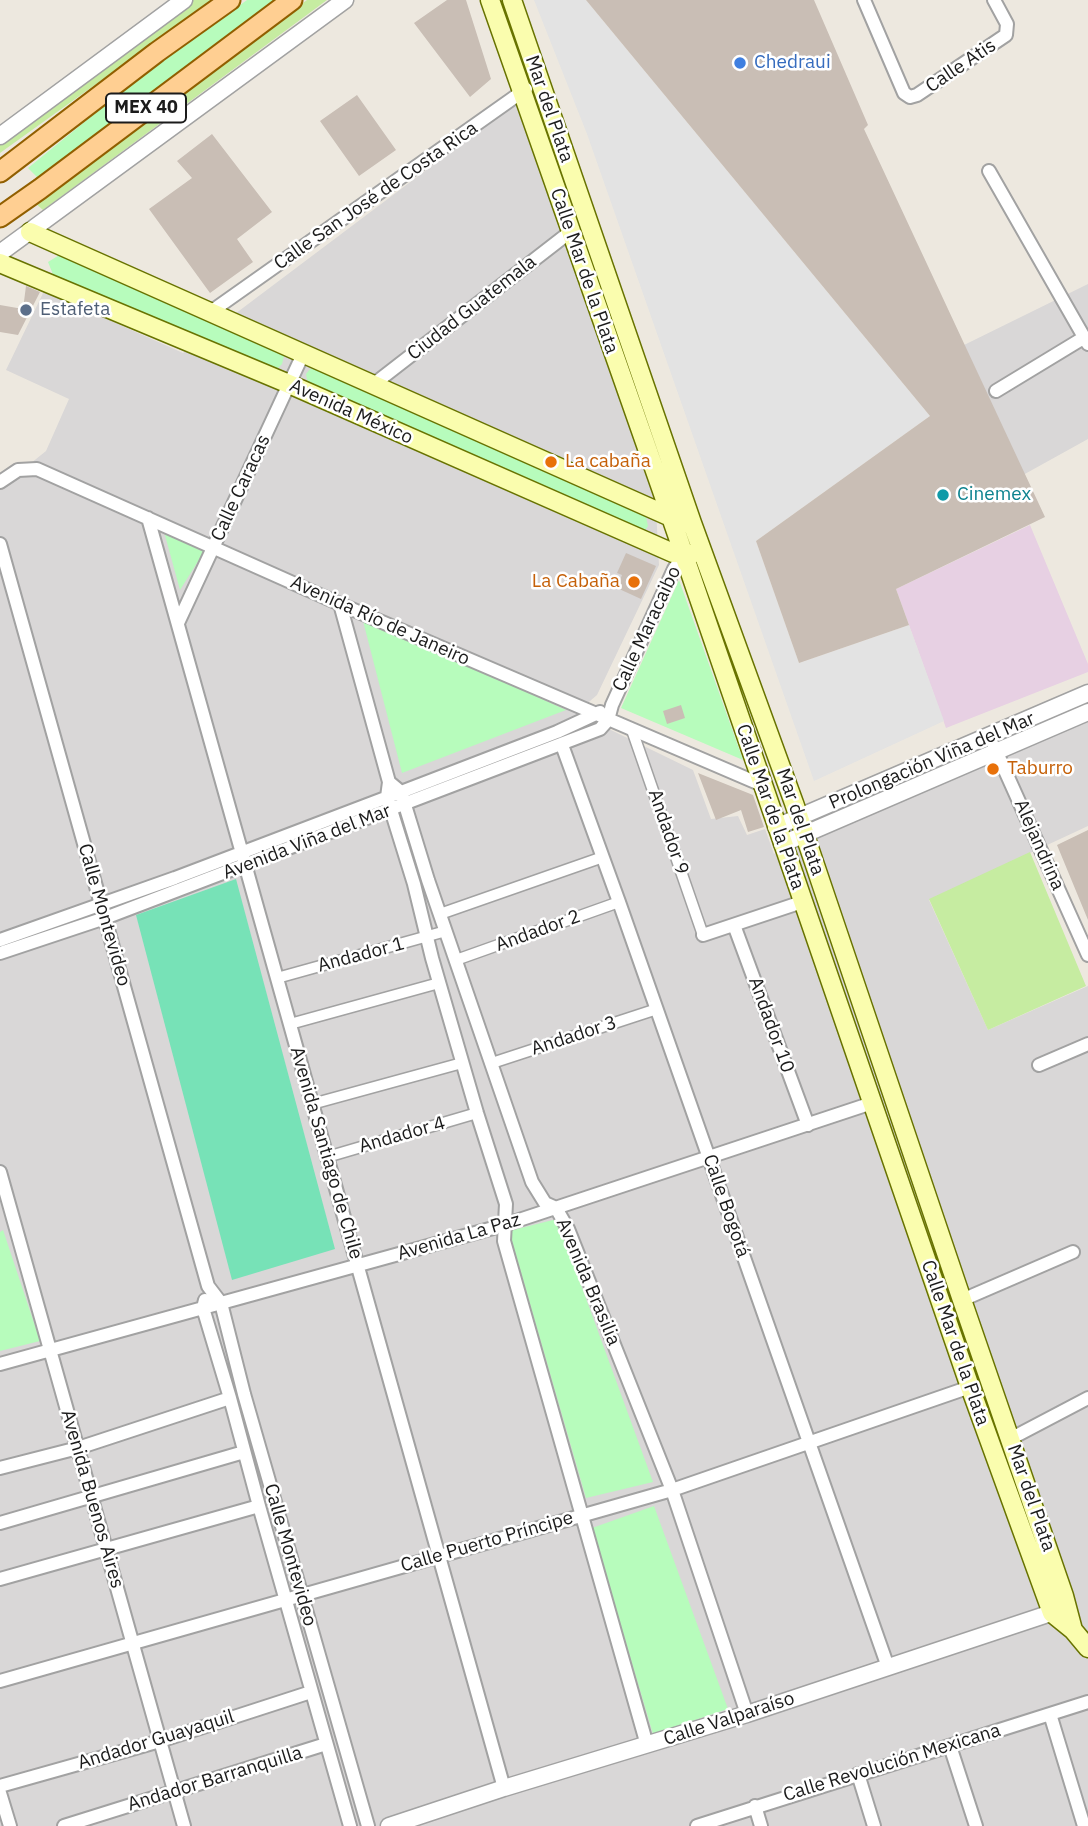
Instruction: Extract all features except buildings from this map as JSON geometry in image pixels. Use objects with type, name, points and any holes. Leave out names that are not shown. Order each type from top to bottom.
[{"type":"main road","name":"MEX 40","points":[[0,172],[230,0]]},
{"type":"main road","name":"MEX 40","points":[[0,217],[292,0]]},
{"type":"main road","name":"Calle Mar de la Plata","points":[[490,0],[970,1387],[1060,1610]]},
{"type":"main road","name":"Mar del Plata","points":[[512,0],[692,523],[802,826],[1010,1439],[1060,1610]]},
{"type":"main road","name":"Avenida México","points":[[30,232],[304,352],[670,518],[692,523]]},
{"type":"main road","name":"Avenida México","points":[[0,263],[289,384],[673,553],[703,553]]},
{"type":"main road","points":[[1060,1610],[1088,1648]]},
{"type":"street","points":[[0,136],[184,0]]},
{"type":"street","points":[[0,253],[345,0]]},
{"type":"street","name":"Calle Atis","points":[[864,0],[904,93],[910,97],[1003,38],[1008,31],[1007,24],[994,0]]},
{"type":"street","name":"Calle San José de Costa Rica","points":[[212,312],[539,80]]},
{"type":"street","points":[[989,171],[1086,341],[996,391]]},
{"type":"street","name":"Ciudad Guatemala","points":[[374,384],[570,232]]},
{"type":"street","name":"Calle Caracas","points":[[178,623],[304,352]]},
{"type":"street","name":"Avenida Río de Janeiro","points":[[0,482],[18,470],[37,469],[340,604],[762,785]]},
{"type":"street","name":"Avenida Santiago de Chile","points":[[148,518],[504,1788]]},
{"type":"street","name":"Calle Montevideo","points":[[0,544],[208,1286],[221,1303],[244,1394],[368,1826]]},
{"type":"street","name":"Calle Maracaibo","points":[[602,717],[612,705],[674,569],[684,555]]},
{"type":"street","points":[[340,604],[389,782],[389,803],[462,1063],[506,1204],[504,1241],[647,1745]]},
{"type":"street","name":"Prolongación Viña del Mar","points":[[802,826],[990,736],[1088,693]]},
{"type":"street","name":"Prolongación Viña del Mar","points":[[779,835],[997,752],[1088,712]]},
{"type":"street","name":"Avenida Viña del Mar","points":[[0,953],[105,918],[244,858],[389,803],[562,745],[600,729],[602,717],[557,732],[403,798]]},
{"type":"street","name":"Andador 9","points":[[632,730],[703,935]]},
{"type":"street","name":"Alejandrina","points":[[990,736],[1088,955]]},
{"type":"street","name":"Calle Bogotá","points":[[562,745],[888,1667]]},
{"type":"street","points":[[389,782],[403,798]]},
{"type":"street","name":"Avenida Brasilia","points":[[403,798],[439,914],[532,1182],[545,1203],[556,1208],[568,1229],[672,1490],[747,1714]]},
{"type":"street","points":[[439,914],[603,857]]},
{"type":"street","name":"Avenida Viña del Mar","points":[[0,940],[244,858]]},
{"type":"street","name":"Andador 2","points":[[456,960],[619,902]]},
{"type":"street","points":[[703,935],[802,902]]},
{"type":"street","name":"Andador 10","points":[[734,925],[808,1125]]},
{"type":"street","name":"Andador 1","points":[[277,978],[446,932]]},
{"type":"street","points":[[290,1024],[439,983]]},
{"type":"street","name":"Andador 3","points":[[492,1063],[657,1009]]},
{"type":"street","points":[[1038,1065],[1088,1044]]},
{"type":"street","points":[[312,1104],[462,1063]]},
{"type":"street","name":"Avenida La Paz","points":[[0,1364],[504,1225],[872,1103]]},
{"type":"street","name":"Andador 4","points":[[327,1157],[477,1114]]},
{"type":"street","name":"Avenida Buenos Aires","points":[[0,1172],[5,1212],[78,1448],[184,1826]]},
{"type":"street","points":[[962,1300],[1073,1252]]},
{"type":"street","name":"Calle Montevideo","points":[[208,1286],[203,1308],[349,1826]]},
{"type":"street","name":"Calle Puerto Príncipe","points":[[0,1681],[672,1490],[970,1387]]},
{"type":"street","points":[[0,1468],[78,1448],[230,1398]]},
{"type":"street","points":[[1010,1439],[1088,1398]]},
{"type":"street","points":[[0,1523],[244,1452]]},
{"type":"street","points":[[0,1579],[258,1506]]},
{"type":"street","name":"Calle Valparaíso","points":[[389,1826],[747,1714],[1060,1610]]},
{"type":"street","name":"Andador Guayaquil","points":[[0,1786],[160,1741],[311,1692]]},
{"type":"street","name":"Calle Revolución Mexicana","points":[[697,1826],[1088,1702]]},
{"type":"street","points":[[1050,1714],[1084,1826]]},
{"type":"street","name":"Andador Barranquilla","points":[[64,1826],[326,1744]]},
{"type":"street","points":[[950,1746],[976,1826]]},
{"type":"street","points":[[858,1774],[874,1826]]},
{"type":"street","points":[[0,1793],[10,1826]]},
{"type":"street","points":[[755,1806],[761,1826]]},
{"type":"shaded area","points":[[534,0],[586,0],[930,416],[756,541],[799,663],[909,625],[944,721],[814,781],[587,134]]},
{"type":"shaded area","points":[[518,101],[655,490],[659,565],[597,695],[576,713],[693,770],[711,819],[738,816],[747,835],[765,829],[774,854],[1088,719],[1088,826],[929,900],[988,1030],[1088,986],[1088,1826],[0,1826],[0,488],[46,451],[69,399],[6,370],[44,291],[183,353]]},
{"type":"shaded area","points":[[1088,284],[1088,439],[1023,475],[964,345]]},
{"type":"shaded area","points":[[1030,525],[1088,664],[1088,672],[946,728],[896,589]]},
{"type":"green space","points":[[193,0],[213,0],[0,153],[0,144]]},
{"type":"green space","points":[[247,0],[282,0],[39,179],[28,168],[130,85]]},
{"type":"green space","points":[[307,0],[327,0],[43,210],[34,202]]},
{"type":"green space","points":[[61,254],[280,350],[284,356],[282,364],[278,368],[272,368],[54,277],[48,262]]},
{"type":"green space","points":[[317,367],[646,517],[648,526],[644,532],[312,385],[306,374]]},
{"type":"green space","points":[[163,528],[207,547],[180,590]]},
{"type":"green space","points":[[679,580],[743,760],[621,708]]},
{"type":"green space","points":[[362,617],[566,710],[402,773]]},
{"type":"green space","points":[[981,747],[983,754],[819,826],[816,819]]},
{"type":"green space","points":[[1030,852],[1086,986],[988,1030],[929,899]]},
{"type":"green space","points":[[236,879],[335,1249],[232,1280],[136,915]]},
{"type":"green space","points":[[557,1219],[653,1482],[586,1498],[509,1231]]},
{"type":"green space","points":[[3,1230],[40,1341],[0,1351],[0,1232]]},
{"type":"green space","points":[[654,1506],[728,1709],[653,1734],[592,1528]]},
{"type":"place","name":"Chedraui","points":[[740,63]]},
{"type":"place","name":"Estafeta","points":[[26,310]]},
{"type":"place","name":"La cabaña","points":[[551,462]]},
{"type":"place","name":"Cinemex","points":[[943,495]]},
{"type":"place","name":"La Cabaña","points":[[634,582]]},
{"type":"place","name":"Taburro","points":[[993,769]]}]
